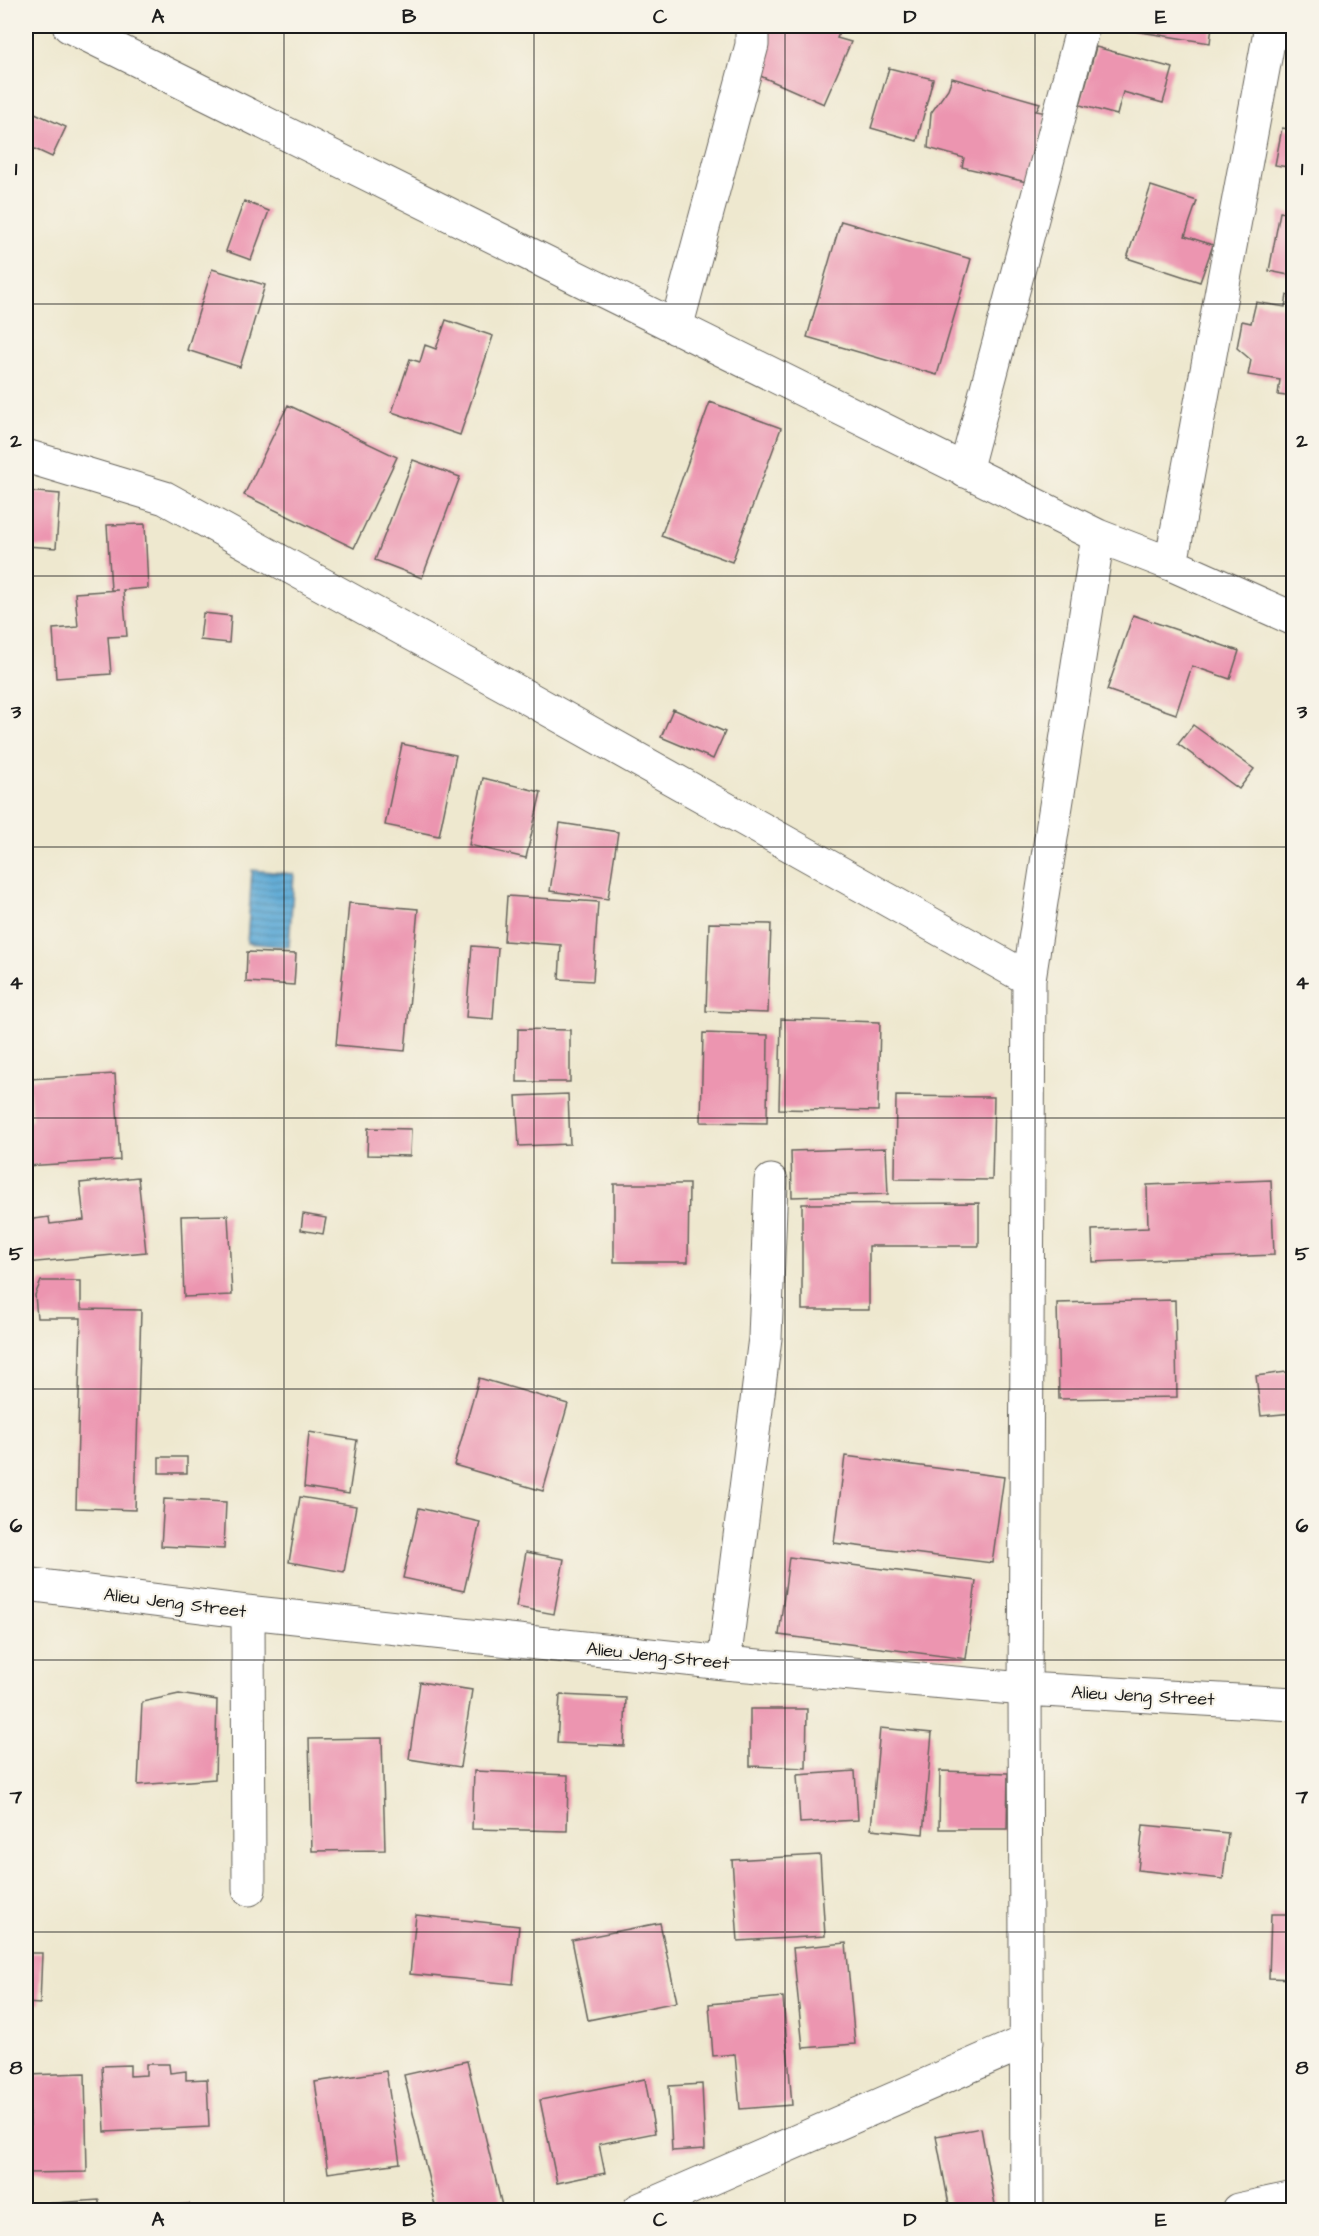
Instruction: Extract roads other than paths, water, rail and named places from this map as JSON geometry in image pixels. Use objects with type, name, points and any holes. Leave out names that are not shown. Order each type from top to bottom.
[{"type":"street","points":[[69,26],[1098,536],[1171,564],[1293,620]]},
{"type":"street","points":[[676,328],[752,45],[752,26]]},
{"type":"street","points":[[1171,564],[1271,26]]},
{"type":"street","points":[[965,471],[1081,34]]},
{"type":"street","points":[[26,456],[165,498],[514,690],[1029,979]]},
{"type":"street","points":[[1027,2211],[1025,1689],[1029,979],[1098,536]]},
{"type":"street","points":[[724,1663],[765,1338],[771,1181]]},
{"type":"street","name":"Alieu Jeng Street","points":[[26,1584],[248,1612],[724,1663],[1025,1689],[1293,1704]]},
{"type":"street","points":[[248,1612],[249,1889]]},
{"type":"street","points":[[639,2211],[1027,2041]]},
{"type":"street","points":[[1238,2211],[1293,2198]]},
{"type":"water","points":[[252,870],[294,874],[289,947],[247,943]]}]
